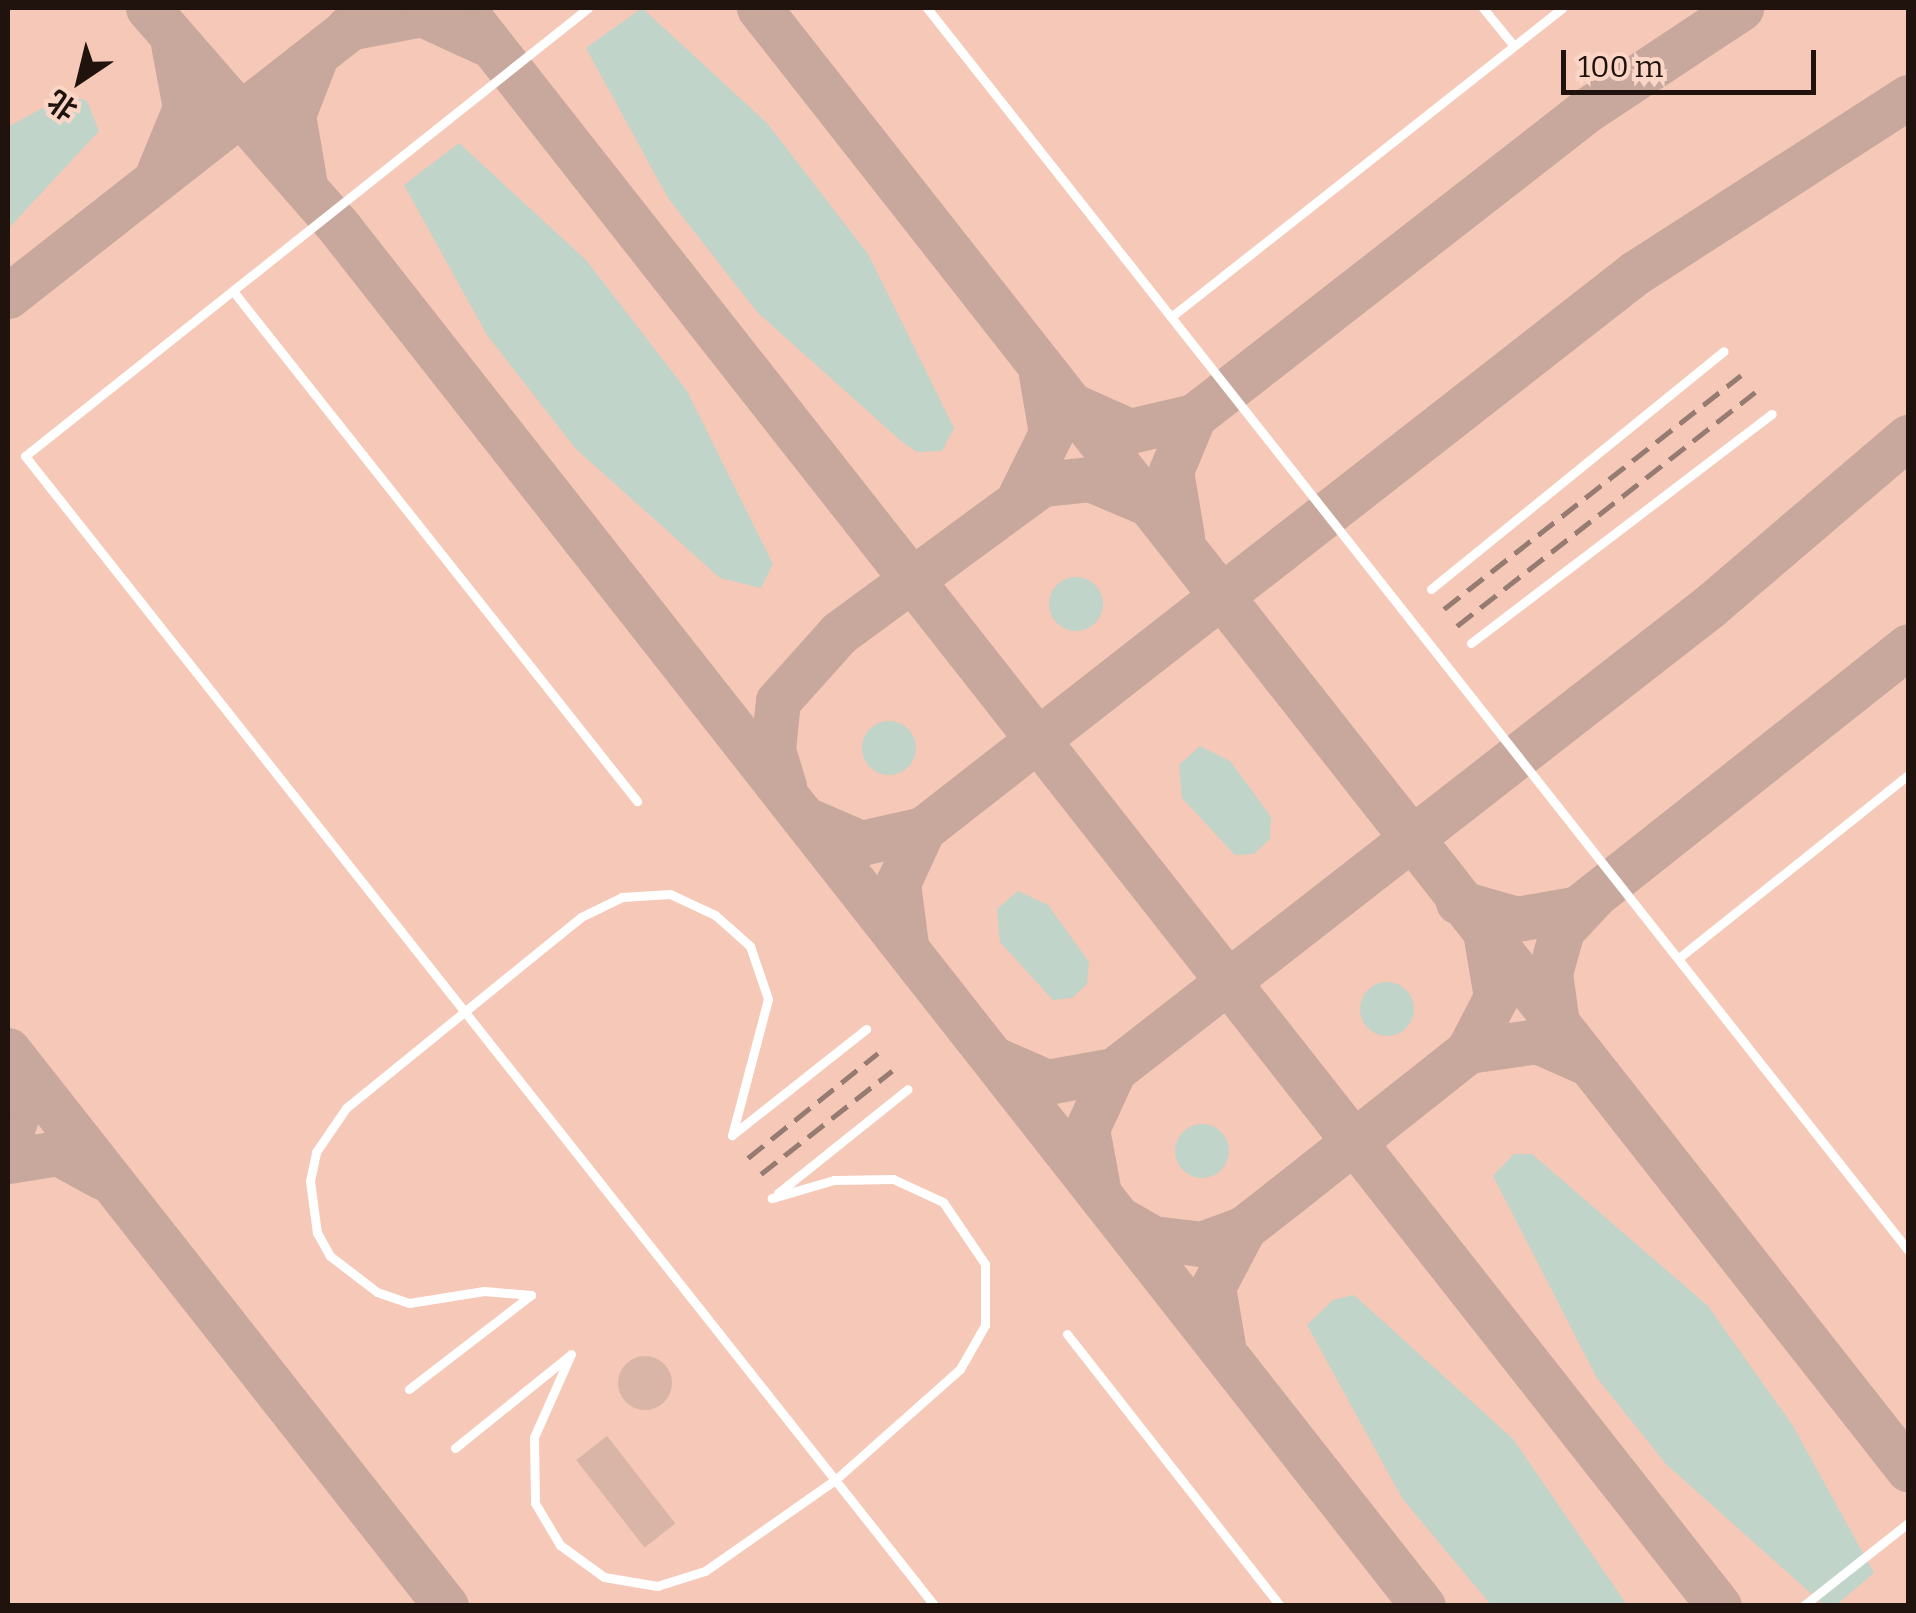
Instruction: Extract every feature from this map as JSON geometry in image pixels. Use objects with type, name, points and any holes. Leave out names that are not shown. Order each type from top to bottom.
[{"type":"lane","points":[[588,8],[25,456],[935,1606]]},
{"type":"lane","points":[[927,8],[1908,1250]]},
{"type":"lane","points":[[1484,8],[1510,41]]},
{"type":"lane","points":[[1171,317],[1510,41],[1562,8]]},
{"type":"lane","points":[[232,291],[636,801]]},
{"type":"lane","points":[[1431,589],[1724,351]]},
{"type":"lane","points":[[1471,643],[1772,414]]},
{"type":"lane","points":[[1680,957],[1908,775]]},
{"type":"lane","points":[[409,1389],[531,1295],[484,1291],[409,1303],[352,1276],[317,1234],[310,1181],[328,1130],[462,1010],[600,905],[648,893],[696,903],[750,946],[768,1000],[732,1134],[866,1029]]},
{"type":"lane","points":[[454,1448],[571,1354],[534,1437],[535,1503],[560,1545],[604,1577],[658,1586],[704,1571],[835,1480],[960,1369],[985,1325],[987,1274],[966,1224],[920,1188],[863,1178],[772,1198],[908,1089]]},
{"type":"lane","points":[[1067,1334],[1280,1606]]},
{"type":"lane","points":[[1803,1606],[1908,1523]]},
{"type":"shaded area","points":[[8,8],[1908,8],[1908,1606],[8,1606]]},
{"type":"green space","points":[[642,8],[767,123],[868,254],[954,428],[942,451],[917,452],[901,441],[757,312],[668,198],[586,48]]},
{"type":"green space","points":[[68,94],[87,101],[99,131],[8,229],[8,127]]},
{"type":"green space","points":[[459,143],[586,260],[687,391],[773,564],[761,588],[720,578],[576,449],[487,335],[404,185]]},
{"type":"green space","points":[[1076,577],[1095,585],[1103,604],[1095,623],[1076,631],[1057,623],[1049,604],[1057,585]]},
{"type":"green space","points":[[889,721],[908,729],[916,748],[908,767],[889,775],[870,767],[862,748],[870,729]]},
{"type":"green space","points":[[1200,746],[1230,761],[1271,817],[1270,839],[1254,854],[1235,855],[1182,798],[1179,765]]},
{"type":"green space","points":[[1018,891],[1048,905],[1089,962],[1087,984],[1072,998],[1053,1000],[1000,942],[997,909]]},
{"type":"green space","points":[[1387,982],[1406,990],[1414,1009],[1406,1028],[1387,1036],[1368,1028],[1360,1009],[1368,990]]},
{"type":"green space","points":[[1202,1124],[1221,1132],[1229,1151],[1221,1170],[1202,1178],[1183,1170],[1175,1151],[1183,1132]]},
{"type":"green space","points":[[1514,1154],[1532,1154],[1708,1306],[1793,1426],[1874,1573],[1836,1605],[1824,1605],[1666,1464],[1597,1378],[1493,1176]]},
{"type":"green space","points":[[1354,1295],[1513,1439],[1627,1605],[1491,1605],[1402,1498],[1307,1325],[1333,1300]]},
{"type":"building","points":[[645,1356],[664,1364],[672,1383],[664,1402],[645,1410],[626,1402],[618,1383],[626,1364]]},
{"type":"building","points":[[607,1436],[675,1523],[645,1547],[576,1460]]},
{"type":"taxiway","points":[[148,8],[339,227],[1423,1606]]},
{"type":"taxiway","points":[[8,296],[375,8]]},
{"type":"taxiway","points":[[462,8],[1719,1606]]},
{"type":"taxiway","points":[[759,8],[1908,1469]]},
{"type":"taxiway","points":[[1076,407],[1130,431],[1194,416],[1587,110],[1741,8]]},
{"type":"taxiway","points":[[348,28],[422,14],[483,42]]},
{"type":"taxiway","points":[[159,171],[185,108],[173,43]]},
{"type":"taxiway","points":[[305,185],[293,115],[316,56]]},
{"type":"taxiway","points":[[810,821],[861,843],[923,829],[1635,273],[1908,97]]},
{"type":"taxiway","points":[[1020,496],[1051,433],[1040,368]]},
{"type":"taxiway","points":[[1182,537],[1171,471],[1194,416]]},
{"type":"taxiway","points":[[1098,1188],[1087,1129],[1114,1070],[1711,605],[1908,437]]},
{"type":"taxiway","points":[[784,786],[773,749],[778,701],[839,633],[1042,484],[1090,479],[1144,502]]},
{"type":"taxiway","points":[[1458,902],[1517,919],[1578,908],[1908,646]]},
{"type":"taxiway","points":[[906,945],[898,883],[923,829]]},
{"type":"taxiway","points":[[1556,1017],[1550,973],[1562,930],[1592,898]]},
{"type":"taxiway","points":[[1125,1222],[1153,1238],[1201,1244],[1244,1228],[1285,1196],[1468,1051],[1496,997],[1486,937]]},
{"type":"taxiway","points":[[1468,1051],[1537,1041],[1587,1063]]},
{"type":"taxiway","points":[[8,1050],[446,1606]]},
{"type":"taxiway","points":[[8,1144],[22,1096],[15,1060]]},
{"type":"taxiway","points":[[997,1060],[1047,1082],[1114,1070]]},
{"type":"taxiway","points":[[8,1161],[58,1153],[102,1177]]},
{"type":"taxiway","points":[[1223,1346],[1213,1287],[1244,1228]]},
{"type":"railway","points":[[1444,609],[1741,375]]},
{"type":"railway","points":[[1457,626],[1755,392]]},
{"type":"railway","points":[[748,1158],[878,1053]]},
{"type":"railway","points":[[761,1174],[892,1071]]}]
